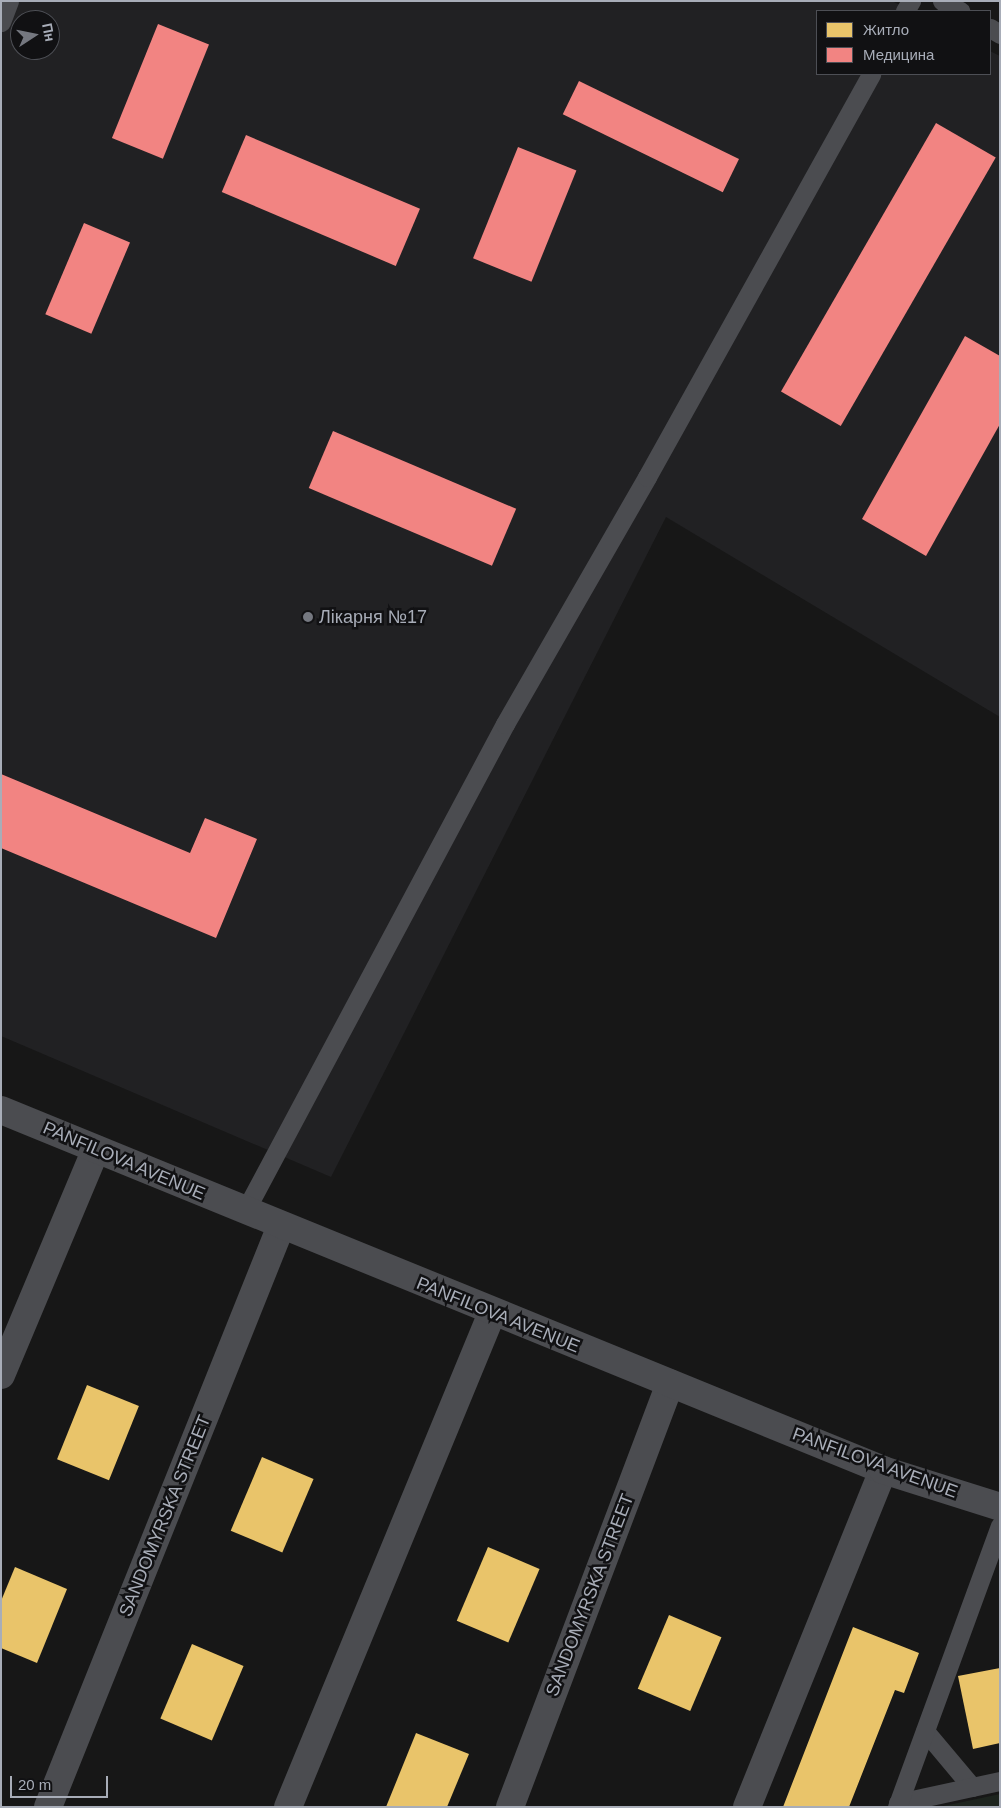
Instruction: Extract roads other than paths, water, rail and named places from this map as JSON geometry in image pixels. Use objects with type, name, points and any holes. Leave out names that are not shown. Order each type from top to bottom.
[{"type":"street","name":"PANFILOVA AVENUE","points":[[1,1110],[492,1313],[883,1470],[1000,1507]]},
{"type":"street","points":[[1,1375],[96,1149]]},
{"type":"street","name":"SANDOMYRSKA STREET","points":[[48,1807],[281,1226]]},
{"type":"street","points":[[288,1807],[492,1313]]},
{"type":"street","name":"SANDOMYRSKA STREET","points":[[510,1807],[670,1383]]},
{"type":"street","points":[[746,1807],[883,1470]]},
{"type":"lane","points":[[1,22],[9,1]]},
{"type":"lane","points":[[942,1],[958,10]]},
{"type":"lane","points":[[245,1211],[505,724],[647,478],[870,75]]},
{"type":"lane","points":[[897,1805],[1000,1525]]},
{"type":"lane","points":[[925,1731],[972,1787]]},
{"type":"lane","points":[[897,1805],[1000,1781]]},
{"type":"place","name":"Лікарня №17","points":[[308,617]]}]
